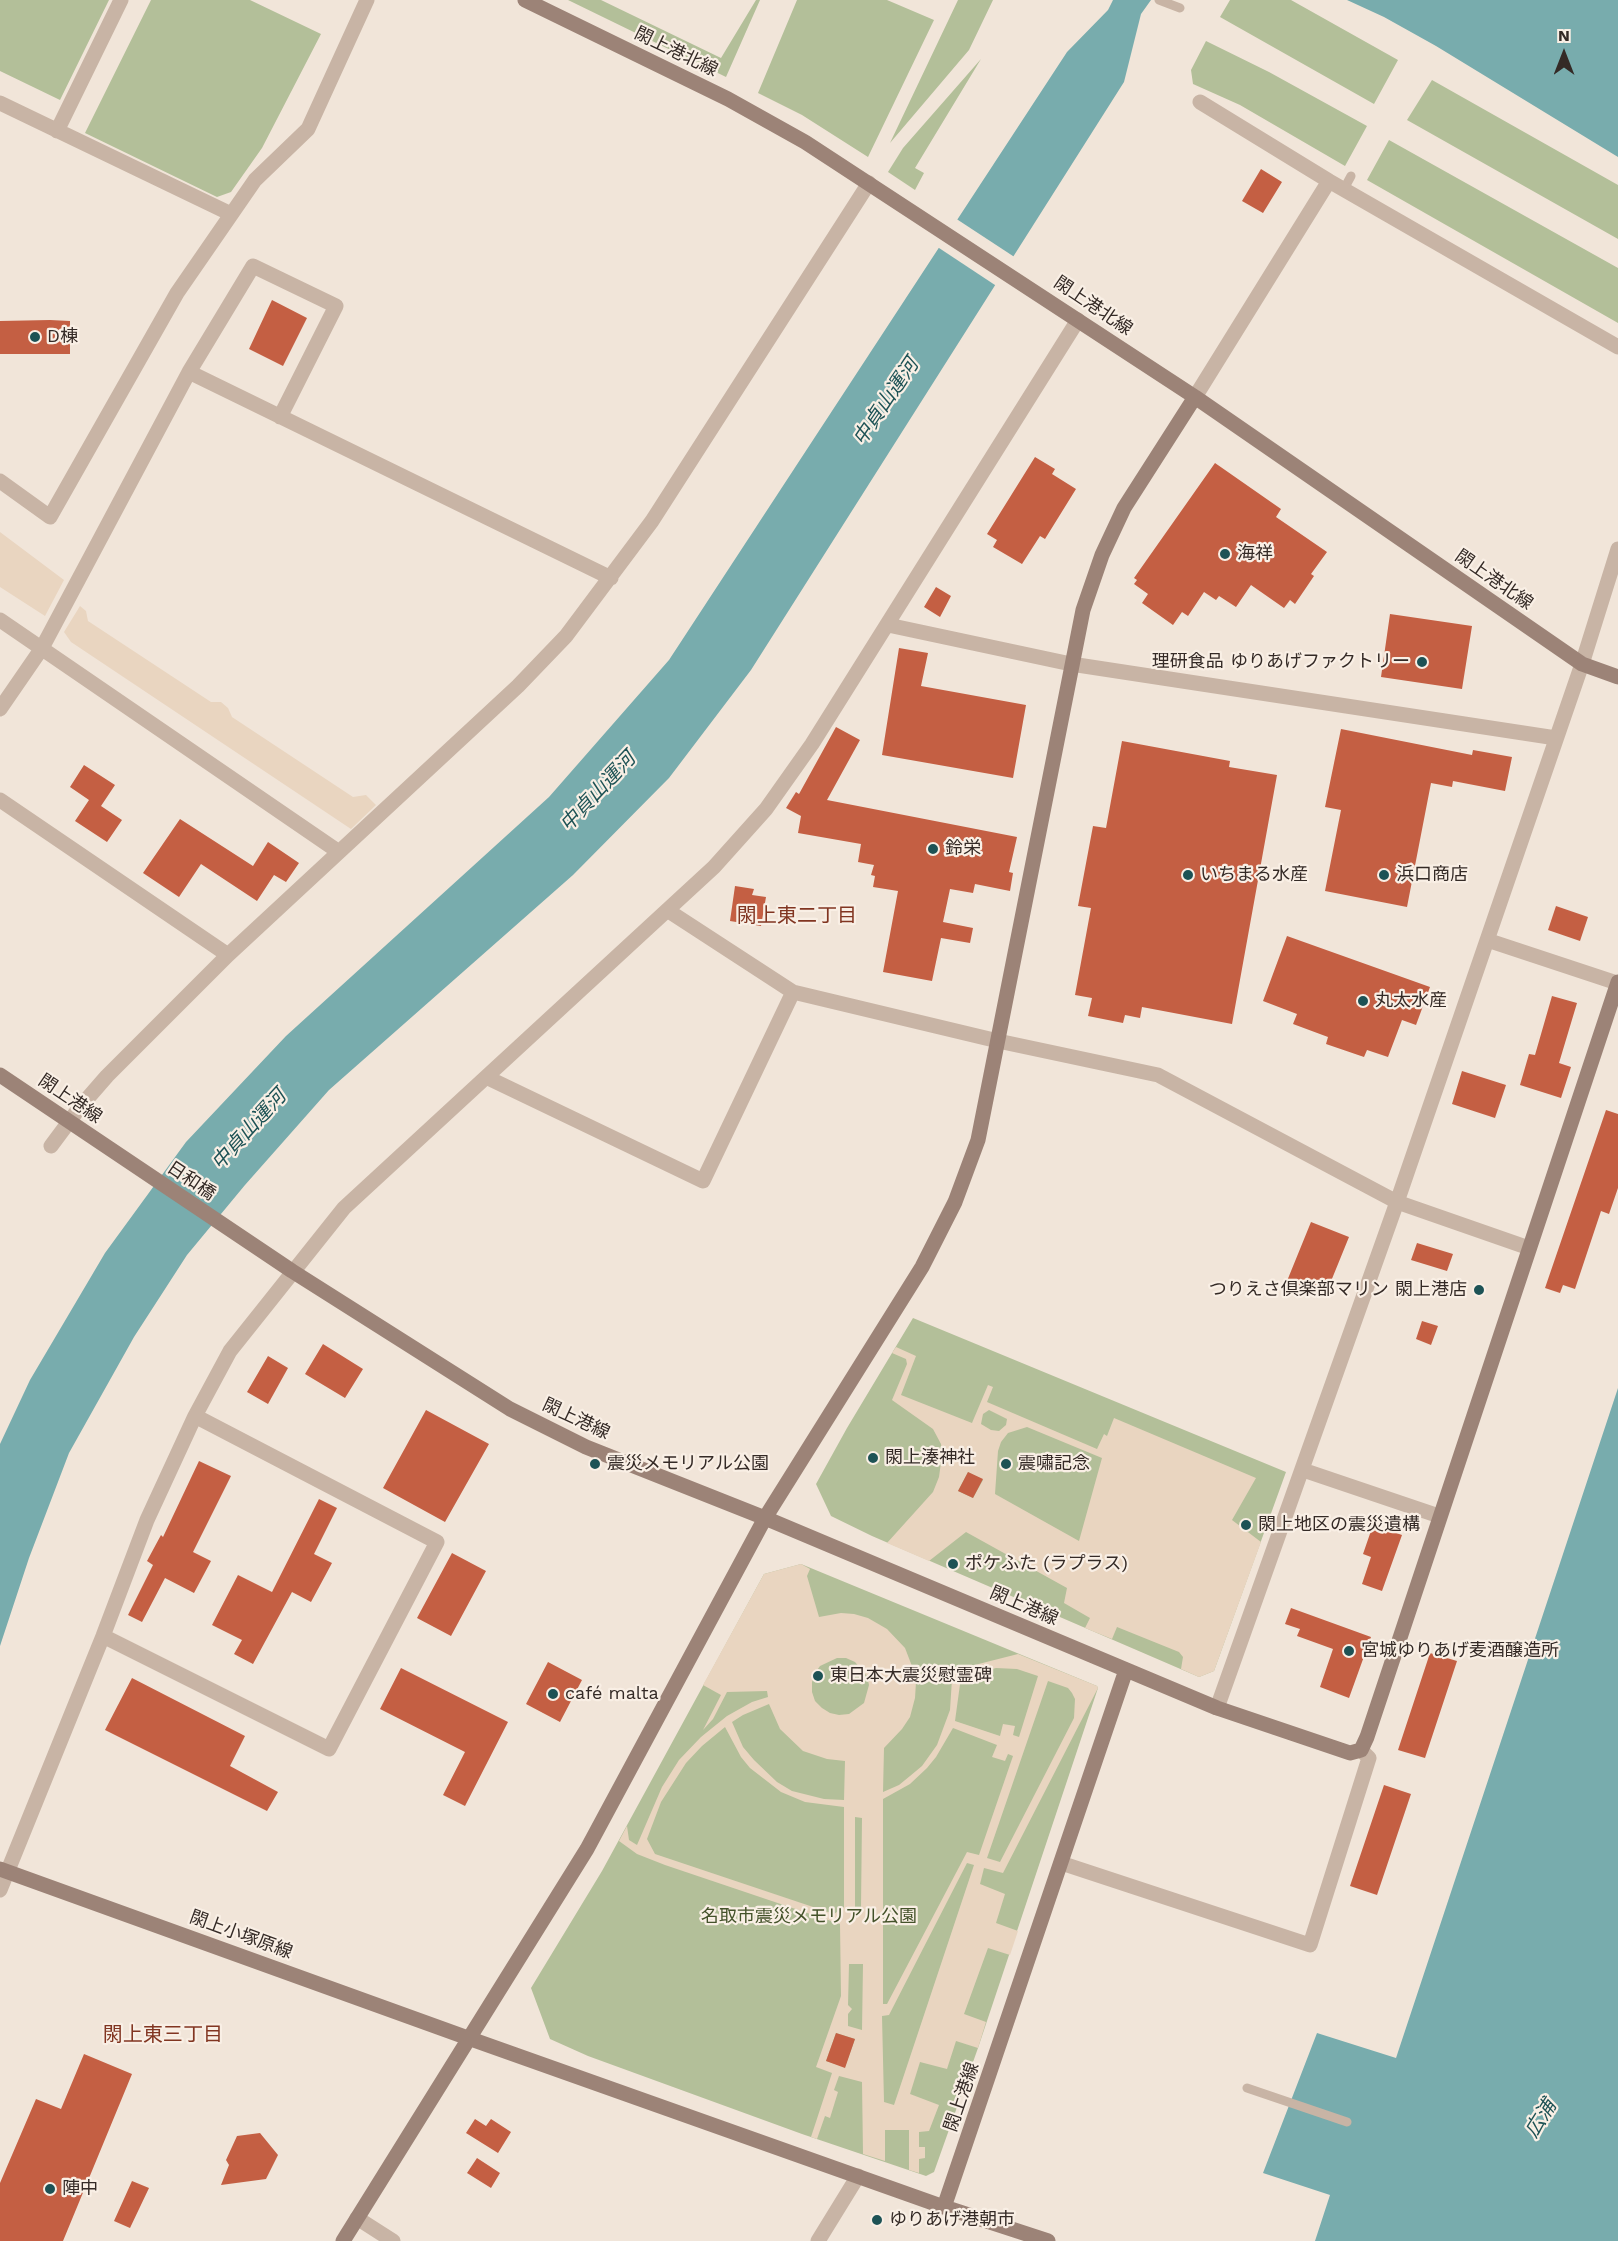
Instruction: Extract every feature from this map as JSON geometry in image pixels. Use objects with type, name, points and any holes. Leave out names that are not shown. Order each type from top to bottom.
[{"type":"street","points":[[57,131],[121,0]]},
{"type":"street","points":[[0,481],[50,517],[177,293],[255,180],[308,129],[366,0]]},
{"type":"street","name":"閖上港北線","points":[[525,0],[728,99],[805,142],[1195,397],[1581,664],[1618,677]]},
{"type":"street","points":[[1200,102],[1329,181],[1348,183],[1618,347]]},
{"type":"street","points":[[0,103],[231,214]]},
{"type":"street","points":[[343,2241],[588,1849],[765,1518],[922,1267],[955,1202],[978,1140],[1071,664],[1083,610],[1102,555],[1124,508],[1329,181]]},
{"type":"street","points":[[51,1146],[107,1076],[228,955],[518,686],[566,636],[652,521],[870,183]]},
{"type":"street","points":[[0,709],[42,648],[189,372],[253,266],[336,306],[280,417]]},
{"type":"street","points":[[0,1890],[4,1870],[103,1636],[147,1520],[195,1416],[230,1351],[344,1208],[714,867],[766,809],[812,744],[888,625],[1078,320]]},
{"type":"street","points":[[189,372],[611,578]]},
{"type":"street","points":[[1217,1708],[1397,1202],[1556,738],[1618,549]]},
{"type":"street","points":[[0,620],[339,852]]},
{"type":"street","points":[[888,625],[1071,664],[1556,738]]},
{"type":"street","points":[[0,800],[228,955]]},
{"type":"street","points":[[667,910],[793,992],[998,1041],[1158,1075],[1397,1202],[1529,1248]]},
{"type":"street","points":[[1361,1750],[1618,983],[1487,940]]},
{"type":"street","points":[[486,1077],[703,1180],[793,992]]},
{"type":"street","name":"閖上港線","points":[[0,1075],[118,1156]]},
{"type":"street","name":"日和橋","points":[[118,1156],[243,1239]]},
{"type":"street","name":"閖上港線","points":[[243,1239],[510,1409],[586,1447],[765,1518],[1126,1670],[944,2207]]},
{"type":"street","points":[[103,1636],[329,1749],[437,1542],[195,1416]]},
{"type":"street","points":[[1303,1470],[1439,1516]]},
{"type":"street","points":[[1126,1670],[1217,1708],[1350,1753],[1361,1750]]},
{"type":"street","points":[[1061,1863],[1310,1944],[1369,1758],[1361,1750]]},
{"type":"street","name":"閖上小塚原線","points":[[4,1870],[944,2207]]},
{"type":"street","points":[[818,2241],[858,2176]]},
{"type":"street","points":[[944,2207],[1048,2241]]},
{"type":"street","points":[[357,2218],[393,2241]]},
{"type":"lane","points":[[1159,0],[1180,8]]},
{"type":"lane","points":[[1247,2088],[1347,2122]]},
{"type":"green space","points":[[0,0],[109,0],[60,100],[0,71]]},
{"type":"green space","points":[[151,0],[250,0],[321,34],[262,148],[231,192],[217,197],[85,133]]},
{"type":"green space","points":[[568,0],[601,0],[721,58],[756,0],[760,0],[726,77]]},
{"type":"green space","points":[[797,0],[887,0],[934,20],[868,157],[802,115],[758,93]]},
{"type":"green space","points":[[958,0],[993,0],[969,50],[890,143]]},
{"type":"green space","points":[[1230,0],[1291,0],[1398,60],[1374,104],[1220,17]]},
{"type":"green space","points":[[1206,41],[1269,72],[1367,126],[1345,166],[1240,105],[1193,84],[1191,70]]},
{"type":"green space","points":[[981,59],[915,168],[924,173],[915,190],[888,172],[903,148]]},
{"type":"green space","points":[[1432,80],[1618,185],[1618,239],[1407,120]]},
{"type":"green space","points":[[1389,140],[1618,268],[1618,323],[1367,180]]},
{"type":"green space","points":[[913,1318],[1286,1472],[1214,1671],[1199,1677],[872,1536],[831,1516],[816,1484]]},
{"type":"green space","name":"名取市震災メモリアル公園","points":[[801,1564],[1098,1688],[978,2048],[934,2172],[926,2176],[802,2134],[588,2056],[550,2039],[531,1988],[602,1871],[764,1574]]},
{"type":"shaded area","points":[[0,532],[64,580],[45,616],[0,587]]},
{"type":"shaded area","points":[[80,606],[86,611],[88,621],[211,702],[221,702],[228,708],[232,717],[353,797],[366,795],[376,805],[351,829],[71,642],[64,632]]},
{"type":"shaded area","points":[[896,1347],[916,1356],[901,1395],[972,1423],[988,1385],[993,1387],[987,1402],[1097,1449],[1104,1434],[1107,1436],[1114,1418],[1256,1478],[1232,1520],[1261,1542],[1214,1671],[1199,1677],[1181,1669],[1183,1657],[1179,1652],[1117,1627],[1112,1639],[1085,1628],[1090,1618],[1064,1603],[1067,1588],[966,1532],[929,1561],[887,1543],[933,1492],[939,1477],[942,1455],[941,1444],[933,1429],[892,1400],[907,1364],[906,1359],[892,1353]],"holes":[[[989,1410],[1007,1419],[1006,1425],[999,1431],[991,1430],[981,1424],[983,1414]],[[1027,1427],[1102,1458],[1079,1541],[995,1494],[998,1451],[1008,1433]],[[968,1472],[983,1480],[973,1498],[958,1491]]]},
{"type":"shaded area","points":[[801,1564],[810,1569],[807,1576],[819,1617],[841,1613],[854,1614],[868,1618],[887,1629],[905,1648],[915,1674],[951,1671],[1018,1654],[1098,1688],[1003,1873],[984,1868],[980,1884],[1005,1894],[996,1923],[1018,1931],[1010,1955],[988,1948],[964,2014],[986,2022],[978,2048],[956,2041],[947,2069],[920,2062],[910,2094],[939,2105],[929,2131],[919,2132],[919,2147],[925,2147],[925,2158],[919,2159],[919,2173],[909,2170],[909,2130],[885,2130],[885,2161],[863,2154],[862,2082],[839,2076],[834,2090],[838,2092],[830,2118],[825,2116],[817,2139],[811,2137],[832,2073],[816,2067],[841,1996],[840,1924],[665,1865],[637,1854],[619,1841],[627,1826],[629,1840],[637,1845],[662,1787],[679,1760],[701,1737],[727,1716],[752,1702],[768,1697],[767,1691],[727,1692],[713,1719],[703,1730],[721,1695],[703,1685],[764,1574]],"holes":[[[837,1658],[846,1658],[855,1662],[867,1676],[869,1685],[864,1703],[849,1714],[830,1713],[815,1701],[812,1692],[815,1673],[820,1666]],[[996,1668],[1017,1669],[1038,1676],[1019,1737],[1013,1735],[1015,1726],[1003,1724],[1000,1736],[955,1721],[961,1677]],[[952,1679],[950,1710],[937,1745],[922,1766],[899,1785],[883,1792],[884,1748],[910,1717],[916,1682]],[[1048,1681],[1068,1688],[1072,1693],[1075,1699],[1074,1718],[1000,1862],[987,1858]],[[769,1704],[780,1729],[803,1751],[827,1759],[845,1761],[844,1800],[824,1799],[792,1791],[777,1782],[743,1747],[732,1722]],[[725,1727],[741,1757],[750,1768],[781,1792],[805,1802],[844,1807],[844,1907],[834,1914],[655,1854],[647,1839],[661,1802],[686,1763]],[[953,1728],[997,1745],[992,1757],[1005,1761],[1008,1754],[1013,1756],[979,1855],[967,1852],[887,2004],[883,2004],[883,1799],[910,1784],[936,1757]],[[855,1817],[862,1818],[861,1908],[855,1907]],[[967,1863],[974,1865],[894,2105],[884,2102],[882,2016],[889,2015]],[[849,1964],[863,1964],[862,2030],[848,2026],[848,2014],[852,2009],[848,2005]],[[836,2033],[855,2039],[845,2067],[826,2061]]]},
{"type":"water","name":"中貞山運河","points":[[1113,0],[1151,0],[1141,14],[1124,82],[751,670],[669,778],[573,875],[329,1090],[187,1255],[134,1337],[69,1453],[29,1558],[0,1646],[0,1444],[30,1380],[105,1253],[186,1142],[286,1036],[549,797],[669,660],[1067,52],[1108,10]]},
{"type":"water","points":[[1347,0],[1618,0],[1618,157],[1436,46],[1384,17]]},
{"type":"water","name":"広浦","points":[[1618,1388],[1618,2241],[1315,2241],[1330,2195],[1263,2173],[1317,2033],[1396,2058]]},
{"type":"pier","points":[[955,218],[1016,258],[998,287],[936,246]]},
{"type":"building","points":[[1261,169],[1282,182],[1263,213],[1242,201]]},
{"type":"building","points":[[272,300],[307,318],[283,366],[249,349]]},
{"type":"building","name":"D棟","points":[[0,321],[70,321],[70,354],[0,354]]},
{"type":"building","points":[[1035,457],[1055,469],[1052,474],[1076,489],[1045,539],[1040,536],[1022,564],[993,547],[997,540],[987,534]]},
{"type":"building","points":[[1215,463],[1281,509],[1276,517],[1327,552],[1311,574],[1314,576],[1295,604],[1290,600],[1284,608],[1251,585],[1236,607],[1219,596],[1216,600],[1204,592],[1188,616],[1182,612],[1173,625],[1142,603],[1148,594],[1134,584],[1137,580],[1134,578]]},
{"type":"building","points":[[936,587],[951,596],[940,617],[924,607]]},
{"type":"building","points":[[1390,614],[1472,626],[1462,689],[1381,677]]},
{"type":"building","points":[[899,648],[928,653],[921,686],[1026,705],[1013,778],[882,755]]},
{"type":"building","points":[[836,727],[860,740],[827,800],[1017,837],[1009,872],[1013,873],[1010,891],[975,884],[973,893],[950,889],[943,922],[973,928],[970,943],[941,938],[932,981],[883,972],[898,891],[873,887],[875,876],[871,875],[874,865],[858,862],[861,844],[798,833],[801,816],[786,808],[796,792],[799,794]]},
{"type":"building","points":[[1341,729],[1472,755],[1473,750],[1512,757],[1505,791],[1453,781],[1452,787],[1431,783],[1407,907],[1325,891],[1341,810],[1325,807]]},
{"type":"building","points":[[1122,741],[1230,761],[1229,767],[1277,775],[1232,1024],[1142,1007],[1140,1018],[1125,1015],[1123,1023],[1088,1016],[1092,998],[1075,995],[1091,908],[1078,906],[1093,826],[1106,828]]},
{"type":"building","points":[[84,765],[115,785],[101,806],[122,820],[107,842],[75,821],[89,800],[70,787]]},
{"type":"building","points":[[180,819],[253,866],[268,842],[299,863],[286,882],[274,875],[257,901],[201,864],[179,897],[143,873]]},
{"type":"building","points":[[735,886],[754,889],[752,895],[766,897],[761,926],[730,921]]},
{"type":"building","points":[[1556,906],[1588,917],[1580,941],[1548,930]]},
{"type":"building","points":[[1287,936],[1430,987],[1416,1025],[1402,1020],[1388,1057],[1367,1050],[1364,1057],[1326,1044],[1328,1037],[1293,1024],[1297,1014],[1263,1001]]},
{"type":"building","points":[[1552,996],[1577,1003],[1559,1063],[1571,1067],[1561,1098],[1520,1085],[1529,1054],[1535,1055]]},
{"type":"building","points":[[1462,1071],[1506,1085],[1495,1118],[1452,1104]]},
{"type":"building","points":[[1606,1110],[1618,1114],[1618,1188],[1609,1214],[1601,1211],[1575,1289],[1563,1285],[1560,1293],[1545,1288]]},
{"type":"building","points":[[1311,1222],[1349,1237],[1325,1296],[1287,1281]]},
{"type":"building","points":[[1417,1243],[1453,1254],[1447,1271],[1411,1260]]},
{"type":"building","points":[[1422,1321],[1438,1326],[1431,1345],[1416,1339]]},
{"type":"building","points":[[323,1344],[363,1369],[345,1398],[305,1374]]},
{"type":"building","points":[[268,1356],[288,1368],[268,1404],[247,1392]]},
{"type":"building","points":[[426,1410],[489,1444],[445,1522],[383,1488]]},
{"type":"building","points":[[199,1461],[231,1476],[193,1552],[211,1561],[194,1593],[165,1578],[142,1622],[128,1615],[153,1565],[147,1561],[161,1535],[163,1537]]},
{"type":"building","points":[[968,1472],[983,1479],[973,1498],[958,1491]]},
{"type":"building","points":[[319,1499],[337,1508],[314,1554],[332,1563],[311,1602],[292,1592],[253,1664],[234,1654],[242,1640],[212,1625],[238,1575],[272,1592]]},
{"type":"building","points":[[1373,1525],[1402,1535],[1382,1591],[1362,1584],[1371,1557],[1363,1554]]},
{"type":"building","points":[[452,1553],[486,1571],[451,1636],[417,1618]]},
{"type":"building","points":[[1291,1608],[1371,1637],[1349,1698],[1320,1687],[1333,1649],[1297,1636],[1300,1629],[1285,1624]]},
{"type":"building","points":[[1430,1653],[1457,1661],[1425,1758],[1398,1750]]},
{"type":"building","points":[[548,1662],[582,1680],[560,1722],[526,1704]]},
{"type":"building","points":[[401,1668],[508,1722],[465,1806],[443,1795],[465,1752],[380,1709]]},
{"type":"building","points":[[132,1678],[245,1736],[230,1766],[278,1792],[267,1811],[105,1730]]},
{"type":"building","points":[[1384,1785],[1411,1794],[1377,1895],[1350,1886]]},
{"type":"building","points":[[836,2033],[855,2039],[845,2068],[826,2061]]},
{"type":"building","points":[[84,2054],[132,2074],[63,2241],[0,2241],[0,2183],[36,2099],[61,2109]]},
{"type":"building","points":[[475,2119],[486,2126],[491,2119],[511,2132],[498,2153],[466,2133]]},
{"type":"building","points":[[260,2133],[278,2155],[266,2179],[221,2185],[229,2165],[226,2160],[237,2136]]},
{"type":"building","points":[[477,2158],[500,2173],[491,2188],[467,2173]]},
{"type":"building","points":[[132,2181],[149,2188],[130,2228],[114,2221]]},
{"type":"place","name":"D棟","points":[[35,337]]},
{"type":"place","name":"海祥","points":[[1225,554]]},
{"type":"place","name":"理研食品 ゆりあげファクトリー","points":[[1422,662]]},
{"type":"place","name":"鈴栄","points":[[933,849]]},
{"type":"place","name":"いちまる水産","points":[[1188,875]]},
{"type":"place","name":"浜口商店","points":[[1384,875]]},
{"type":"place","name":"丸太水産","points":[[1363,1001]]},
{"type":"place","name":"つりえさ倶楽部マリン 閖上港店","points":[[1479,1290]]},
{"type":"place","name":"閖上湊神社","points":[[873,1458]]},
{"type":"place","name":"震災メモリアル公園","points":[[595,1464]]},
{"type":"place","name":"震嘯記念","points":[[1006,1464]]},
{"type":"place","name":"閖上地区の震災遺構","points":[[1246,1525]]},
{"type":"place","name":"ポケふた (ラプラス)","points":[[953,1564]]},
{"type":"place","name":"宮城ゆりあげ麦酒醸造所","points":[[1349,1651]]},
{"type":"place","name":"東日本大震災慰霊碑","points":[[818,1676]]},
{"type":"place","name":"café malta","points":[[553,1694]]},
{"type":"place","name":"陣中","points":[[50,2189]]},
{"type":"place","name":"ゆりあげ港朝市","points":[[877,2220]]},
{"type":"district","name":"閖上東二丁目","points":[[797,916]]},
{"type":"district","name":"閖上東三丁目","points":[[163,2035]]}]
